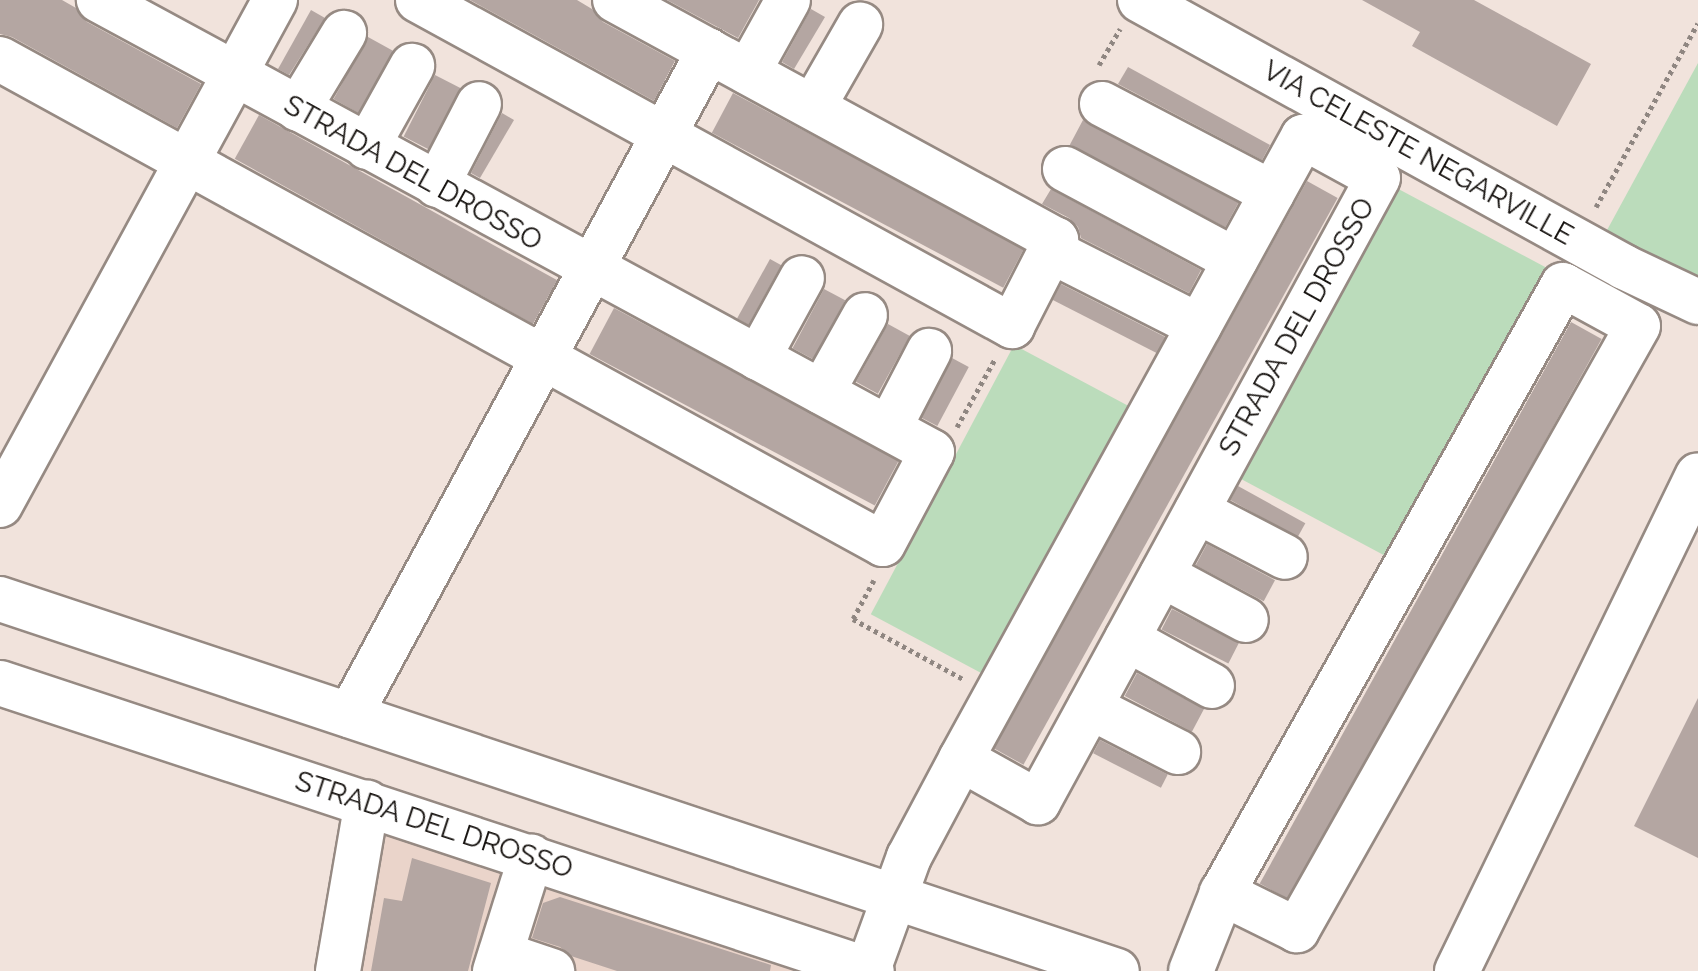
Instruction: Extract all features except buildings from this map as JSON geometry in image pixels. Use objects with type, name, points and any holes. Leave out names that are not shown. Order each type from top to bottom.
[{"type":"street","name":"STRADA DEL DROSSO","points":[[0,59],[543,360],[883,544],[932,452],[99,0]]},
{"type":"street","points":[[0,505],[275,0]]},
{"type":"street","points":[[418,0],[1012,326],[1056,240],[748,72],[693,28],[623,2]]},
{"type":"street","points":[[748,72],[788,0]]},
{"type":"street","name":"VIA CELESTE NEGARVILLE","points":[[1140,0],[1577,241],[1698,302]]},
{"type":"street","points":[[813,107],[860,25]]},
{"type":"street","points":[[350,715],[665,137],[693,28]]},
{"type":"street","points":[[298,109],[344,33]]},
{"type":"street","points":[[367,147],[412,66]]},
{"type":"street","points":[[437,185],[479,104]]},
{"type":"street","points":[[1102,104],[1272,193]]},
{"type":"street","name":"STRADA DEL DROSSO","points":[[0,683],[870,970],[909,857],[961,759],[1303,137],[1378,178],[1038,802],[961,759]]},
{"type":"street","points":[[1065,169],[1235,260]]},
{"type":"street","points":[[1067,259],[1199,326]]},
{"type":"street","points":[[758,358],[802,278]]},
{"type":"street","points":[[1191,971],[1222,893],[1563,285],[1638,326],[1297,930],[1222,893]]},
{"type":"street","points":[[822,392],[865,315]]},
{"type":"street","points":[[889,428],[929,351]]},
{"type":"street","points":[[1457,971],[1698,475]]},
{"type":"street","points":[[1197,511],[1285,557]]},
{"type":"street","points":[[1162,575],[1246,620]]},
{"type":"street","points":[[0,599],[1117,971]]},
{"type":"street","points":[[1127,639],[1212,686]]},
{"type":"street","points":[[1090,707],[1178,752]]},
{"type":"street","points":[[338,971],[367,802]]},
{"type":"street","points":[[531,857],[498,962],[552,971]]},
{"type":"path","points":[[1577,241],[1698,23]]},
{"type":"shaded area","points":[[380,833],[813,971],[362,971]]},
{"type":"green space","points":[[1698,63],[1698,281],[1606,232]]},
{"type":"green space","points":[[1389,184],[1548,269],[1393,560],[1234,475]]},
{"type":"green space","points":[[1014,345],[1132,408],[989,677],[871,614]]}]
